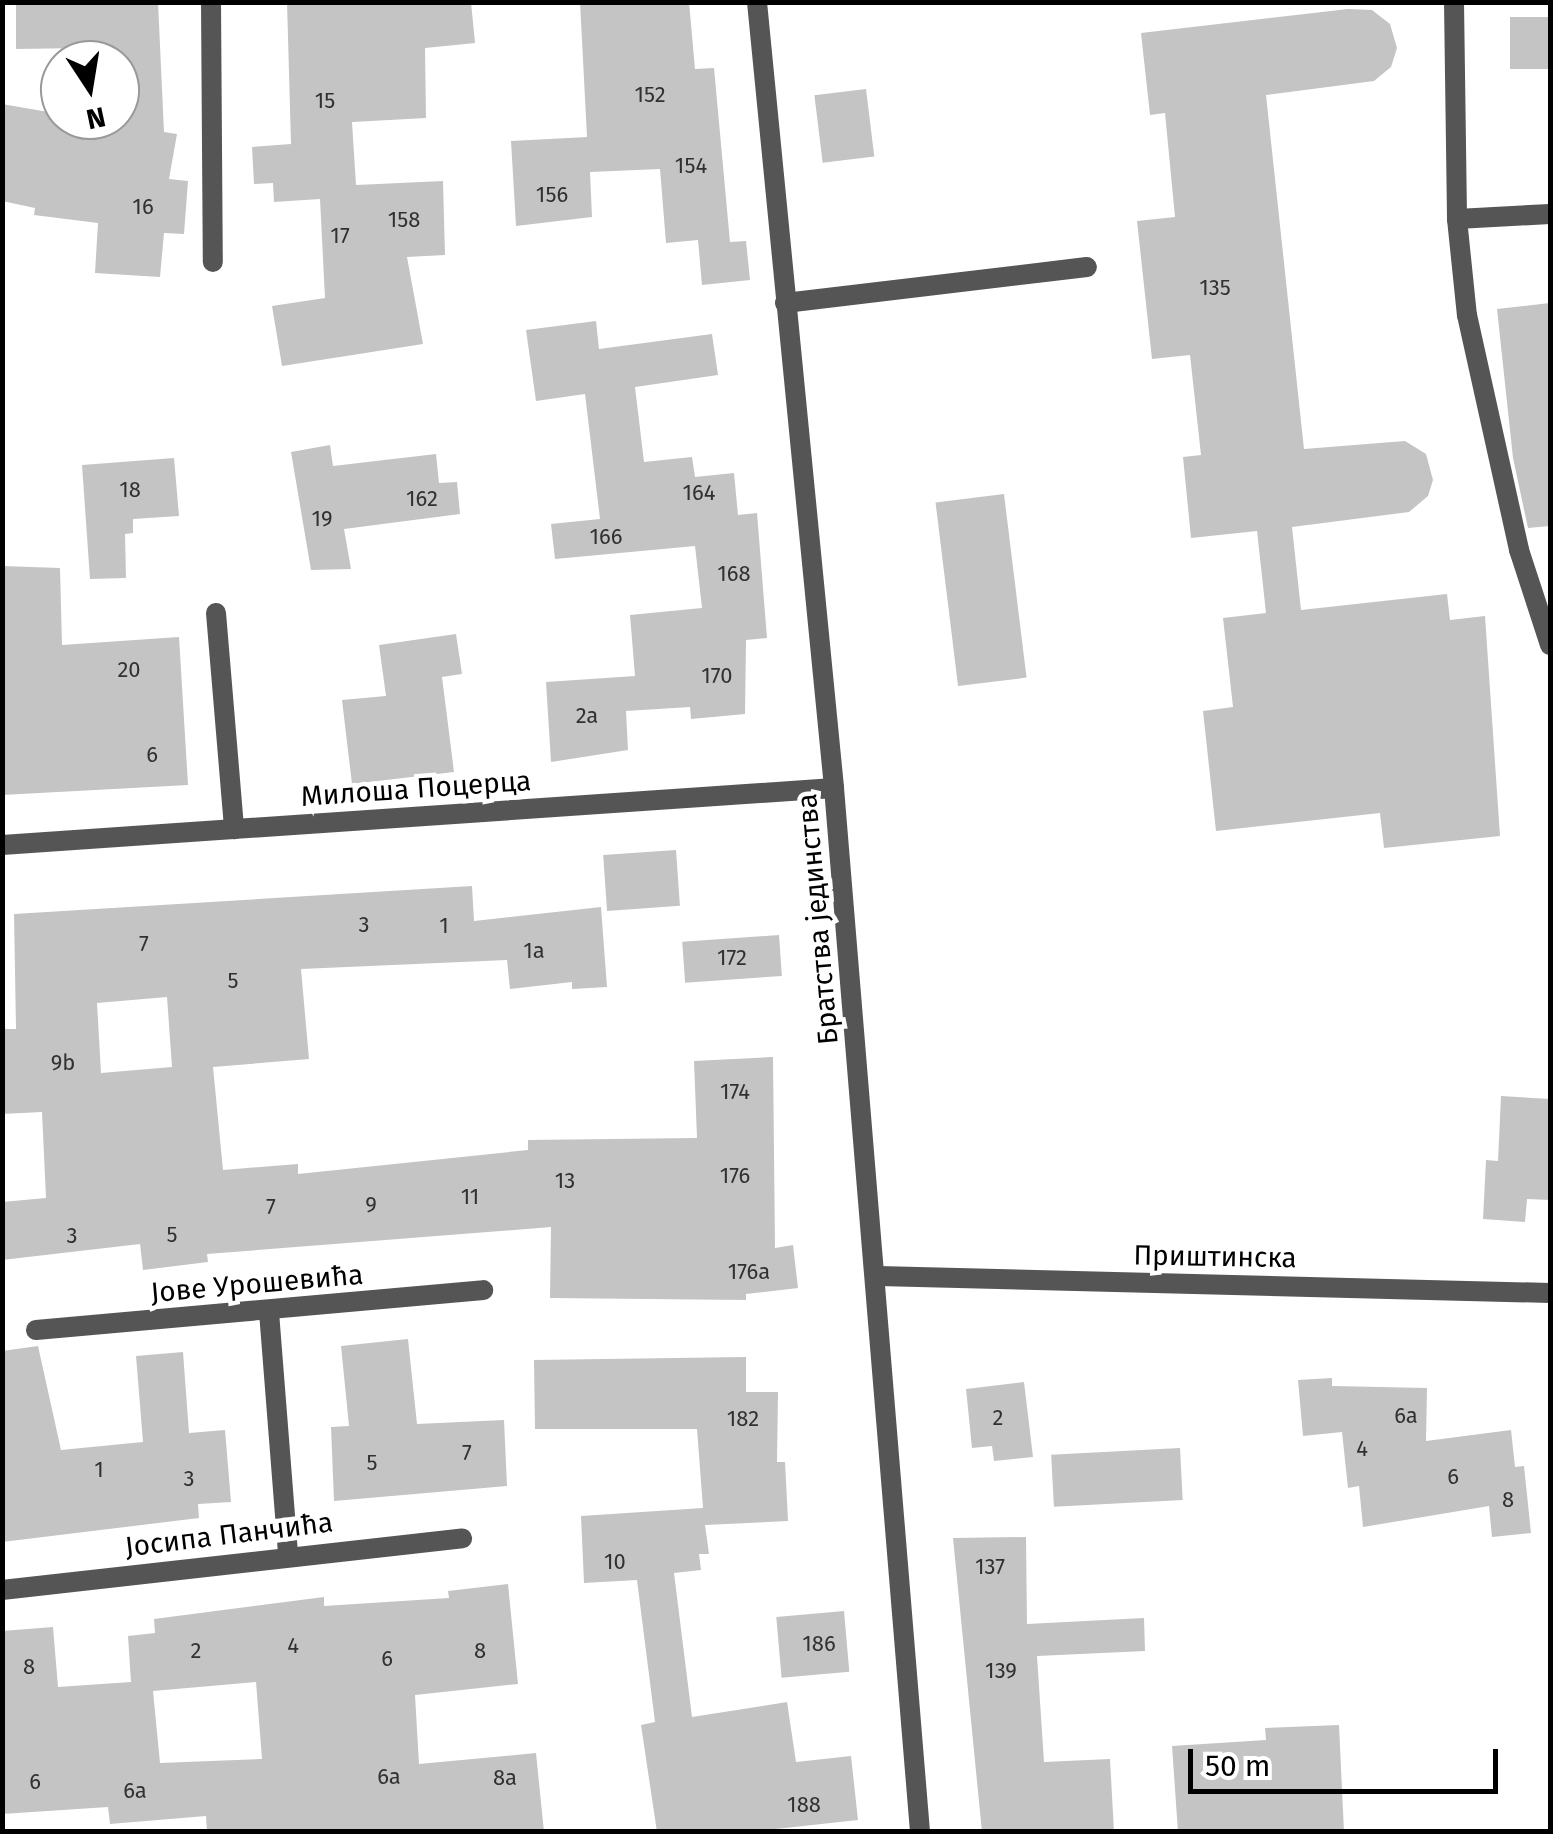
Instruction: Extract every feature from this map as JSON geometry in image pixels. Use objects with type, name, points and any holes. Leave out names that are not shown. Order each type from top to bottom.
[{"type":"street","points":[[211,2],[213,262]]},
{"type":"street","name":"Братства јединства","points":[[757,2],[878,1276],[920,1832]]},
{"type":"street","points":[[1454,2],[1457,219],[1466,315],[1519,550],[1550,644]]},
{"type":"street","points":[[1457,219],[1550,214]]},
{"type":"street","points":[[785,303],[1087,267]]},
{"type":"street","points":[[216,613],[234,829]]},
{"type":"street","name":"Милоша Поцерца","points":[[2,845],[834,788]]},
{"type":"street","name":"Приштинска","points":[[878,1276],[1550,1293]]},
{"type":"street","name":"Јове Урошевића","points":[[36,1330],[482,1290]]},
{"type":"street","points":[[269,1312],[288,1554]]},
{"type":"street","name":"Јосипа Панчића","points":[[2,1590],[288,1554],[462,1538]]},
{"type":"building","points":[[16,2],[158,2],[164,132],[177,134],[169,179],[188,181],[184,234],[164,233],[160,277],[95,273],[98,223],[34,215],[35,208],[2,201],[2,104],[40,111],[40,140],[140,140],[140,40],[40,40],[40,49],[16,49]]},
{"type":"building","points":[[287,2],[471,2],[475,43],[425,48],[426,118],[352,122],[356,185],[443,181],[445,255],[407,257],[423,344],[282,366],[272,306],[325,298],[320,199],[274,202],[273,183],[254,184],[252,147],[291,144]]},
{"type":"building","points":[[580,2],[689,2],[695,69],[714,68],[730,242],[746,241],[750,280],[702,285],[698,240],[666,243],[660,169],[590,172],[592,217],[516,226],[511,141],[587,137]]},
{"type":"building","points":[[1348,9],[1372,10],[1390,24],[1397,48],[1391,67],[1374,81],[1266,95],[1304,449],[1405,441],[1426,454],[1433,480],[1428,496],[1409,512],[1292,527],[1301,610],[1447,594],[1450,620],[1485,616],[1500,836],[1384,848],[1380,813],[1216,831],[1203,711],[1233,707],[1223,618],[1266,613],[1257,531],[1191,538],[1183,457],[1201,455],[1190,355],[1152,359],[1137,221],[1175,217],[1165,113],[1150,115],[1141,33]]},
{"type":"building","points":[[1510,17],[1550,17],[1550,69],[1510,69]]},
{"type":"building","points":[[866,89],[874,156],[823,163],[814,95]]},
{"type":"building","points":[[1550,303],[1550,526],[1528,528],[1513,458],[1497,309]]},
{"type":"building","points":[[596,321],[599,349],[712,334],[718,375],[635,387],[644,462],[692,457],[695,477],[734,473],[738,515],[757,513],[767,638],[746,640],[745,714],[691,719],[690,707],[626,711],[628,750],[551,762],[546,682],[635,676],[630,615],[702,608],[695,546],[555,559],[551,524],[600,519],[585,394],[536,401],[526,330]]},
{"type":"building","points":[[330,445],[333,466],[436,454],[439,483],[457,482],[460,514],[344,529],[351,569],[311,570],[291,452]]},
{"type":"building","points":[[174,458],[179,516],[133,519],[133,533],[125,534],[126,578],[90,579],[82,465]]},
{"type":"building","points":[[1004,494],[1027,678],[958,686],[936,502]]},
{"type":"building","points":[[2,566],[60,568],[62,645],[179,637],[188,785],[2,795]]},
{"type":"building","points":[[456,634],[462,674],[442,677],[454,772],[352,784],[342,700],[386,696],[379,645]]},
{"type":"building","points":[[676,850],[680,906],[607,911],[603,855]]},
{"type":"building","points":[[472,886],[474,921],[601,907],[607,987],[572,989],[572,982],[510,989],[507,960],[301,969],[309,1059],[213,1067],[223,1170],[298,1164],[298,1174],[528,1150],[528,1140],[697,1138],[694,1061],[773,1057],[775,1248],[793,1245],[798,1288],[746,1294],[746,1300],[550,1298],[551,1227],[207,1254],[208,1262],[143,1270],[140,1244],[2,1260],[2,1202],[46,1198],[42,1112],[2,1114],[2,1029],[16,1029],[14,914]],"holes":[[[167,997],[172,1067],[101,1073],[97,1003]]]},
{"type":"building","points":[[779,935],[782,976],[685,983],[682,942]]},
{"type":"building","points":[[1501,1096],[1550,1099],[1550,1200],[1527,1199],[1525,1222],[1483,1219],[1486,1160],[1498,1161]]},
{"type":"building","points":[[408,1339],[417,1424],[504,1420],[507,1486],[334,1501],[331,1427],[349,1426],[341,1346]]},
{"type":"building","points":[[38,1346],[61,1450],[143,1442],[136,1356],[183,1352],[189,1433],[225,1430],[231,1502],[198,1504],[199,1518],[2,1542],[2,1351]]},
{"type":"building","points":[[746,1357],[746,1392],[778,1392],[777,1462],[785,1462],[788,1521],[705,1525],[709,1554],[699,1554],[701,1570],[674,1573],[692,1717],[787,1702],[796,1762],[851,1756],[858,1820],[748,1832],[657,1832],[641,1725],[655,1722],[637,1580],[584,1583],[581,1516],[703,1508],[697,1429],[535,1429],[534,1360]]},
{"type":"building","points":[[1332,1378],[1332,1386],[1427,1388],[1426,1441],[1511,1430],[1515,1467],[1524,1466],[1531,1533],[1492,1537],[1489,1506],[1363,1527],[1359,1486],[1348,1488],[1342,1432],[1303,1436],[1298,1380]]},
{"type":"building","points":[[1024,1382],[1033,1457],[994,1461],[992,1446],[972,1448],[966,1389]]},
{"type":"building","points":[[1180,1448],[1183,1500],[1054,1507],[1051,1455]]},
{"type":"building","points":[[1026,1537],[1027,1624],[1144,1618],[1145,1651],[1037,1656],[1044,1762],[1110,1759],[1114,1832],[982,1832],[953,1538]]},
{"type":"building","points":[[508,1584],[518,1684],[415,1695],[419,1764],[536,1753],[544,1832],[207,1832],[206,1816],[110,1824],[108,1807],[2,1814],[2,1631],[53,1627],[58,1687],[131,1682],[128,1636],[155,1633],[154,1619],[324,1597],[324,1606],[449,1598],[448,1591]],"holes":[[[256,1682],[262,1759],[160,1763],[153,1691]]]},
{"type":"building","points":[[844,1611],[849,1672],[782,1678],[776,1617]]},
{"type":"building","points":[[1339,1725],[1344,1832],[1178,1832],[1172,1746],[1266,1740],[1265,1728]]}]
